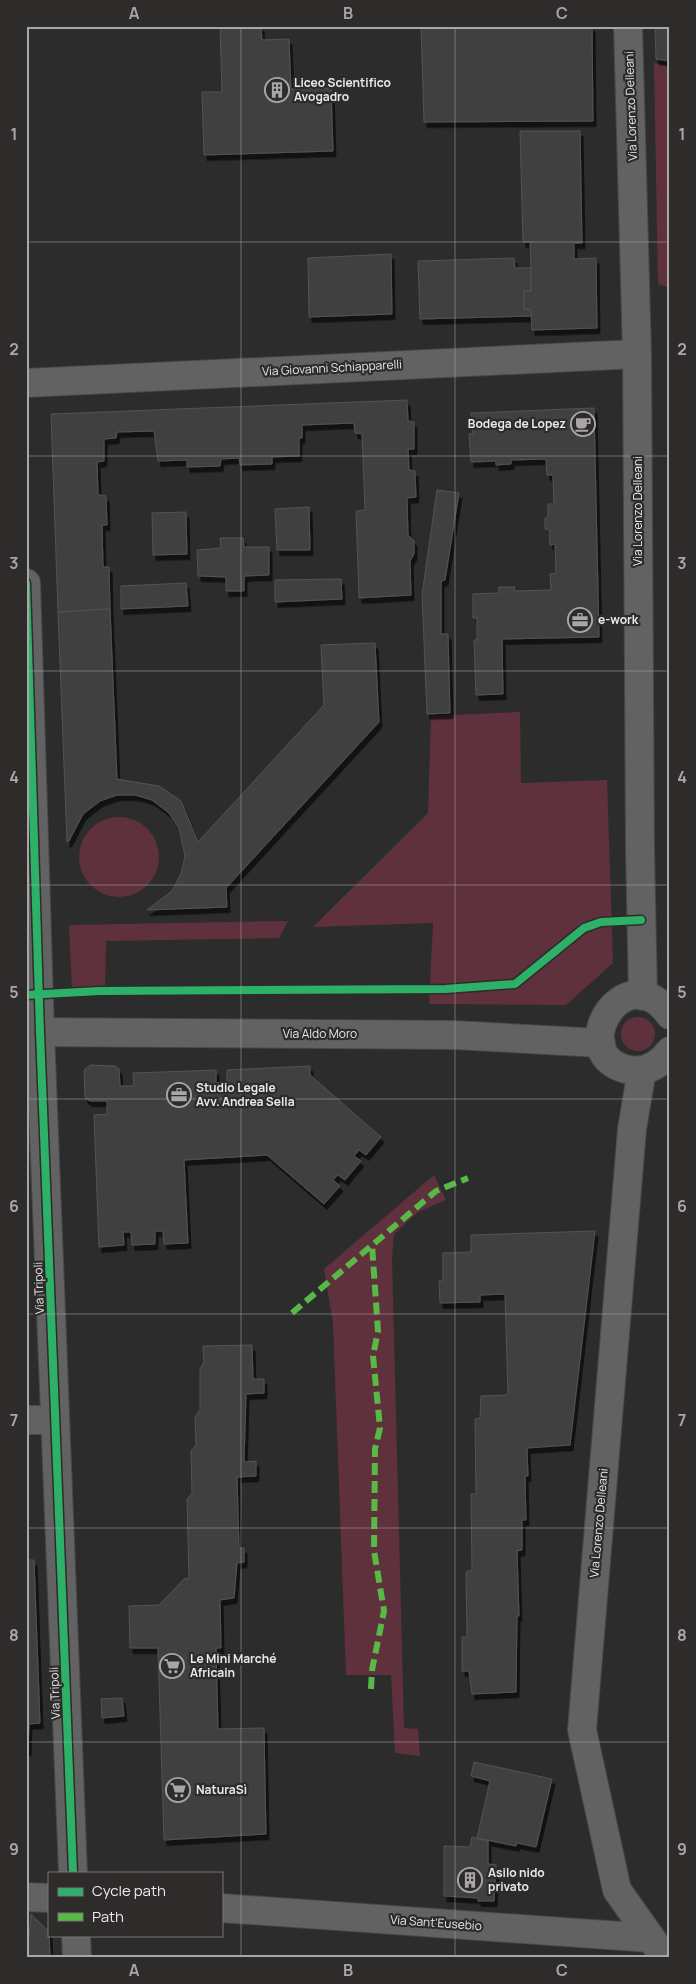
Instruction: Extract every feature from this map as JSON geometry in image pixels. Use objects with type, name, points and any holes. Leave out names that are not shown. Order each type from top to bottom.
[{"type":"street","name":"Via Lorenzo Delleani","points":[[628,26],[637,354],[640,858],[643,996]]},
{"type":"street","name":"Via Giovanni Schiapparelli","points":[[26,383],[637,354]]},
{"type":"street","name":"Via Tripoli","points":[[26,582],[33,1032],[55,1420],[73,1872]]},
{"type":"street","points":[[670,1015],[655,1000],[643,996],[631,996],[619,1000],[609,1008],[602,1019],[600,1031],[601,1044],[605,1053],[617,1064],[631,1070],[642,1070],[664,1060],[670,1052]]},
{"type":"street","name":"Via Aldo Moro","points":[[33,1032],[454,1035],[601,1044]]},
{"type":"street","name":"Via Lorenzo Delleani","points":[[642,1070],[632,1129],[582,1730],[616,1890],[658,1948]]},
{"type":"street","points":[[26,1420],[55,1420]]},
{"type":"street","points":[[26,1897],[48,1898]]},
{"type":"street","name":"Via Sant'Eusebio","points":[[222,1908],[658,1948]]},
{"type":"street","points":[[76,1936],[77,1958]]},
{"type":"shaded area","points":[[654,63],[670,66],[670,288],[658,284]]},
{"type":"shaded area","points":[[520,712],[521,783],[607,780],[613,963],[566,1005],[429,1004],[433,923],[313,927],[428,813],[431,716]]},
{"type":"shaded area","points":[[119,817],[134,820],[147,829],[156,842],[159,857],[156,872],[147,885],[134,894],[119,897],[104,894],[91,885],[82,872],[79,857],[82,842],[91,829],[104,820]]},
{"type":"shaded area","points":[[288,921],[279,938],[106,941],[105,991],[72,992],[69,925]]},
{"type":"shaded area","points":[[638,1017],[645,1018],[650,1022],[654,1027],[654,1041],[650,1046],[645,1050],[638,1051],[631,1050],[626,1046],[622,1041],[621,1034],[622,1027],[626,1022],[631,1018]]},
{"type":"shaded area","points":[[434,1175],[446,1200],[418,1212],[394,1234],[392,1259],[404,1728],[418,1729],[420,1756],[395,1753],[391,1675],[346,1675],[333,1323],[324,1269]]},
{"type":"building","name":"Liceo Scientifico Avogadro","points":[[220,26],[261,26],[262,40],[289,39],[291,89],[331,88],[333,151],[204,155],[202,92],[222,92]]},
{"type":"building","points":[[421,26],[592,26],[593,121],[424,122]]},
{"type":"building","points":[[655,26],[670,26],[670,61],[656,59]]},
{"type":"building","points":[[520,131],[580,131],[582,243],[574,243],[574,259],[596,258],[597,328],[532,330],[531,310],[524,309],[524,291],[531,291],[531,268],[530,242],[523,242]]},
{"type":"building","points":[[391,254],[392,314],[309,317],[308,258]]},
{"type":"building","points":[[514,258],[515,268],[531,268],[531,291],[524,291],[524,309],[531,310],[532,316],[420,319],[418,261]]},
{"type":"building","points":[[407,400],[408,421],[414,422],[414,449],[408,449],[409,470],[415,471],[416,497],[407,498],[408,535],[414,541],[414,554],[410,561],[411,595],[359,598],[356,511],[365,510],[362,434],[355,433],[354,423],[302,425],[302,438],[299,438],[299,456],[272,457],[272,464],[240,465],[239,458],[221,459],[220,466],[187,467],[187,460],[158,461],[154,431],[117,432],[116,438],[104,439],[104,461],[97,462],[98,495],[106,496],[107,525],[102,525],[103,567],[109,567],[110,609],[58,612],[51,414]]},
{"type":"building","points":[[594,408],[599,637],[502,639],[503,694],[476,695],[474,640],[477,640],[477,618],[473,618],[473,594],[499,593],[499,587],[515,587],[514,591],[551,590],[550,574],[556,573],[555,544],[550,545],[549,530],[545,529],[545,518],[548,517],[548,504],[554,504],[553,475],[547,475],[546,459],[511,460],[511,464],[496,465],[496,461],[471,462],[469,434],[473,434],[471,413]]},
{"type":"building","points":[[437,490],[459,493],[445,580],[441,581],[441,634],[448,634],[450,713],[427,714],[422,595]]},
{"type":"building","points":[[309,507],[310,550],[277,550],[275,509]]},
{"type":"building","points":[[186,512],[187,554],[153,555],[152,513]]},
{"type":"building","points":[[220,538],[243,538],[244,547],[269,547],[269,575],[244,576],[244,591],[226,591],[226,577],[198,576],[197,550],[221,548]]},
{"type":"building","points":[[341,579],[342,599],[275,602],[275,580]]},
{"type":"building","points":[[186,583],[188,606],[121,609],[121,586]]},
{"type":"building","points":[[110,609],[117,779],[159,786],[181,801],[198,842],[324,705],[321,645],[375,643],[379,722],[226,888],[227,907],[147,910],[172,891],[181,874],[185,856],[179,828],[169,813],[152,800],[135,795],[117,795],[100,801],[83,814],[67,842],[58,612]]},
{"type":"building","points":[[90,1065],[115,1066],[119,1069],[120,1086],[134,1086],[133,1073],[216,1070],[216,1083],[227,1082],[227,1070],[310,1066],[310,1075],[381,1137],[366,1155],[359,1150],[354,1156],[361,1161],[345,1180],[338,1175],[333,1180],[340,1186],[324,1204],[267,1155],[184,1160],[188,1243],[164,1244],[163,1231],[155,1231],[155,1244],[132,1245],[131,1232],[123,1232],[124,1245],[99,1247],[94,1115],[107,1114],[107,1101],[90,1101],[85,1098],[84,1070]]},
{"type":"building","points":[[595,1231],[570,1445],[527,1448],[528,1476],[525,1476],[526,1520],[522,1520],[522,1550],[517,1551],[519,1616],[517,1616],[516,1692],[472,1694],[469,1671],[462,1671],[462,1637],[467,1637],[466,1572],[472,1570],[471,1494],[476,1494],[475,1419],[480,1418],[481,1396],[508,1395],[505,1294],[480,1295],[480,1302],[440,1303],[439,1281],[443,1281],[443,1253],[471,1252],[471,1235]]},
{"type":"building","points":[[252,1345],[253,1379],[264,1379],[264,1393],[246,1394],[244,1462],[256,1461],[256,1476],[237,1477],[239,1548],[244,1548],[244,1562],[237,1563],[234,1598],[220,1600],[221,1648],[216,1648],[218,1729],[264,1728],[266,1834],[164,1840],[158,1648],[130,1648],[129,1606],[159,1605],[184,1579],[189,1578],[187,1499],[192,1493],[191,1451],[196,1445],[195,1417],[200,1410],[200,1369],[204,1362],[203,1346]]},
{"type":"building","points":[[26,1560],[34,1560],[40,1723],[29,1724],[28,1750],[26,1750]]},
{"type":"building","points":[[122,1698],[124,1716],[102,1718],[101,1699]]},
{"type":"building","points":[[474,1762],[552,1779],[536,1847],[517,1843],[516,1846],[477,1838],[490,1781],[471,1776]]},
{"type":"building","name":"Asilo nido privato","points":[[472,1837],[488,1841],[488,1864],[496,1865],[494,1901],[478,1901],[478,1898],[444,1896],[444,1846],[470,1847]]},
{"type":"building","points":[[31,1914],[48,1931],[50,1958],[27,1958]]},
{"type":"marked path","points":[[292,1313],[436,1191],[468,1178]]},
{"type":"marked path","points":[[371,1689],[372,1670],[384,1611],[374,1551],[375,1449],[380,1428],[373,1356],[378,1331],[372,1245]]},
{"type":"cycle path","points":[[26,583],[40,1032],[73,1872]]},
{"type":"cycle path","points":[[26,995],[99,991],[445,989],[515,984],[584,928],[601,922],[641,920]]},
{"type":"place","name":"Liceo Scientifico Avogadro","points":[[277,90]]},
{"type":"place","name":"Bodega de Lopez","points":[[583,424]]},
{"type":"place","name":"e-work","points":[[580,620]]},
{"type":"place","name":"Studio Legale Avv. Andrea Sella","points":[[179,1095]]},
{"type":"place","name":"Le Mini Marché Africain","points":[[172,1666]]},
{"type":"place","name":"NaturaSì","points":[[178,1790]]},
{"type":"place","name":"Asilo nido privato","points":[[470,1880]]}]
